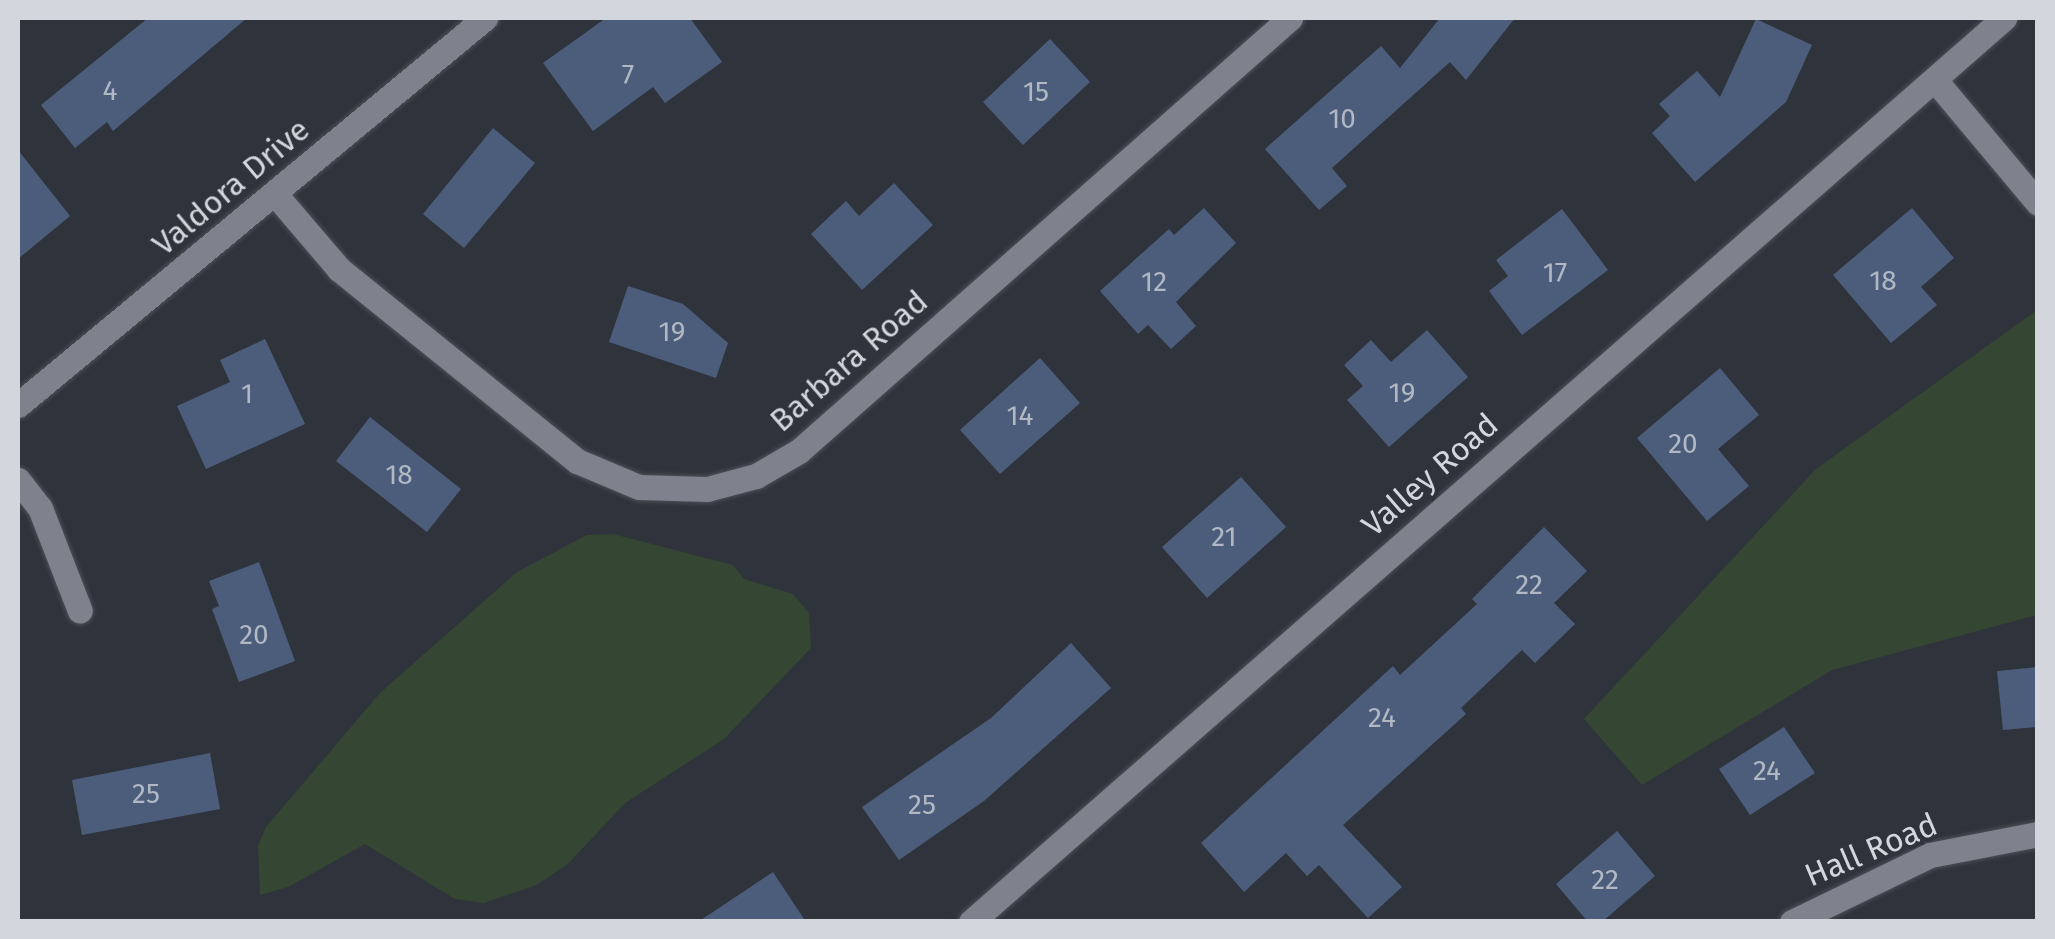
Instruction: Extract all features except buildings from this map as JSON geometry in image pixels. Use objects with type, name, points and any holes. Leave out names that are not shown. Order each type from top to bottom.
[{"type":"street","name":"Valdora Drive","points":[[18,405],[485,18]]},
{"type":"street","name":"Barbara Road","points":[[275,194],[338,268],[564,452],[640,487],[706,489],[756,476],[799,451],[1290,18]]},
{"type":"street","name":"Valley Road","points":[[971,922],[1812,179],[1935,80],[2004,18]]},
{"type":"street","points":[[1935,80],[2038,203]]},
{"type":"street","points":[[18,480],[40,508],[80,611]]},
{"type":"street","name":"Hall Road","points":[[1792,922],[1930,854],[2038,834]]},
{"type":"green space","points":[[2037,310],[2037,615],[1832,670],[1642,785],[1584,719],[1816,469]]},
{"type":"green space","points":[[613,534],[733,565],[744,579],[793,594],[809,613],[811,648],[724,739],[625,803],[568,864],[536,885],[484,903],[455,899],[365,844],[288,887],[260,895],[258,846],[266,827],[380,693],[517,572],[587,535]]}]
